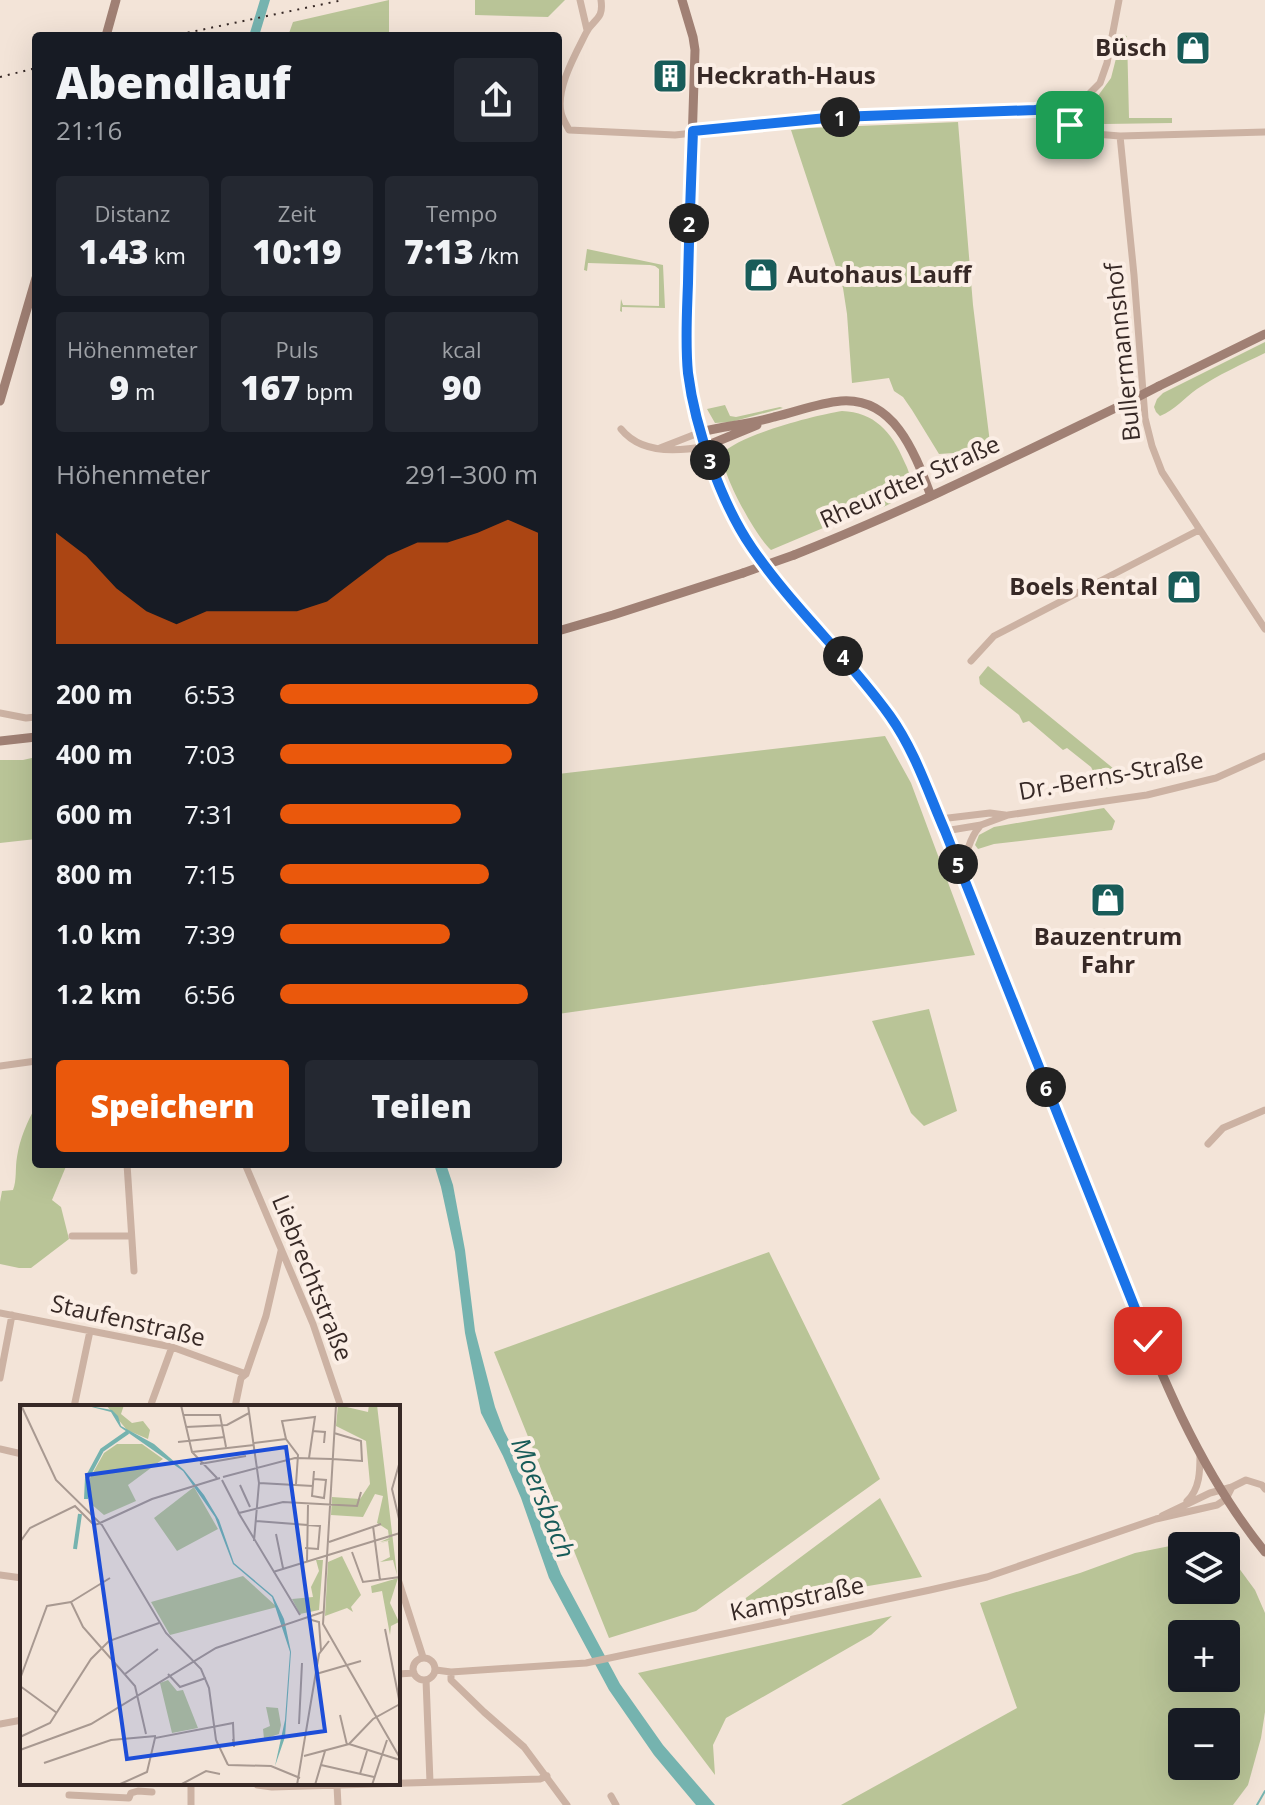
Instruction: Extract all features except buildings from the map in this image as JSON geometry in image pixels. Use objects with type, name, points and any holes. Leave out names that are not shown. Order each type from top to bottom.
[{"type":"main road","points":[[107,32],[116,0]]},
{"type":"main road","points":[[682,0],[695,50],[686,331],[688,372],[701,432],[724,495],[750,546],[778,583],[851,666],[890,716],[910,750],[1142,1326],[1200,1454],[1223,1494],[1265,1552]]},
{"type":"main road","points":[[0,401],[6,365],[32,290]]},
{"type":"main road","name":"Rheurdter Straße","points":[[562,630],[743,573],[861,528],[1265,334]]},
{"type":"main road","points":[[701,432],[827,403],[855,401],[877,408],[896,424],[915,454],[931,496]]},
{"type":"main road","points":[[706,446],[771,418]]},
{"type":"main road","points":[[0,741],[32,737]]},
{"type":"street","points":[[580,0],[587,30]]},
{"type":"street","points":[[562,86],[587,30],[602,11],[601,0]]},
{"type":"street","points":[[562,116],[569,130],[675,135],[837,117],[1035,110],[1073,104],[1100,83],[1119,0]]},
{"type":"street","points":[[1073,104],[1095,134]]},
{"type":"street","points":[[1058,107],[1070,125],[1095,134],[1265,132]]},
{"type":"street","name":"Bullermannshof","points":[[1120,136],[1145,418],[1152,446],[1162,472],[1265,629]]},
{"type":"street","points":[[621,429],[633,442],[658,448],[706,446]]},
{"type":"street","points":[[658,448],[701,432]]},
{"type":"street","points":[[971,661],[994,636],[1199,530]]},
{"type":"street","points":[[0,713],[32,717]]},
{"type":"street","name":"Dr.-Berns-Straße","points":[[945,831],[981,825],[1008,815],[1147,795],[1216,778],[1265,756]]},
{"type":"street","name":"Dr.-Berns-Straße","points":[[940,819],[990,813],[1008,815]]},
{"type":"street","points":[[962,876],[968,846],[981,825]]},
{"type":"street","points":[[0,1066],[32,1062]]},
{"type":"street","points":[[1208,1144],[1223,1128],[1265,1110]]},
{"type":"street","points":[[127,1168],[134,1271]]},
{"type":"street","name":"Liebrechtstraße","points":[[247,1168],[313,1324],[340,1405]]},
{"type":"street","points":[[72,1236],[131,1236]]},
{"type":"street","points":[[236,1405],[241,1378],[246,1374],[266,1316],[281,1251]]},
{"type":"street","name":"Staufenstraße","points":[[0,1313],[172,1347],[246,1374]]},
{"type":"street","points":[[0,1378],[12,1315]]},
{"type":"street","points":[[74,1405],[90,1331]]},
{"type":"street","points":[[151,1405],[172,1347]]},
{"type":"street","points":[[0,1449],[20,1454]]},
{"type":"street","name":"Kampstraße","points":[[1156,1519],[1192,1498],[1199,1478],[1200,1454]]},
{"type":"street","points":[[1223,1494],[1246,1480],[1265,1489]]},
{"type":"street","name":"Kampstraße","points":[[1176,1508],[1223,1494]]},
{"type":"street","name":"Kampstraße","points":[[436,1670],[451,1672],[586,1663],[877,1602],[987,1577],[1156,1519],[1217,1505],[1223,1494]]},
{"type":"street","points":[[0,1575],[20,1578]]},
{"type":"street","points":[[400,1585],[423,1657]]},
{"type":"street","points":[[423,1657],[433,1661],[436,1670],[426,1680],[419,1679],[414,1673],[414,1665],[423,1657]]},
{"type":"street","points":[[451,1672],[451,1680],[465,1695],[524,1747],[567,1805]]},
{"type":"street","points":[[400,1674],[414,1673]]},
{"type":"street","points":[[426,1680],[430,1782]]},
{"type":"street","points":[[0,1724],[20,1720]]},
{"type":"street","points":[[400,1783],[540,1779],[547,1776]]},
{"type":"street","points":[[257,1785],[360,1785]]},
{"type":"street","points":[[337,1786],[338,1805]]},
{"type":"street","points":[[69,1795],[129,1802],[131,1793],[152,1792]]},
{"type":"street","points":[[611,1796],[616,1805]]},
{"type":"green space","points":[[389,0],[389,32],[289,32],[293,22]]},
{"type":"green space","points":[[475,0],[565,0],[548,17],[475,15]]},
{"type":"green space","points":[[1122,35],[1127,36],[1129,118],[1172,118],[1172,123],[1105,124],[1092,117],[1092,104],[1111,78]]},
{"type":"green space","points":[[958,122],[973,305],[990,443],[968,452],[939,454],[903,397],[894,391],[889,378],[852,383],[843,288],[791,130]]},
{"type":"green space","points":[[587,249],[663,265],[665,308],[622,307],[620,311],[621,299],[623,305],[659,306],[659,269],[650,265],[588,263],[587,271],[584,270]]},
{"type":"green space","points":[[1265,342],[1265,353],[1205,384],[1160,416],[1156,412],[1154,407],[1163,393]]},
{"type":"green space","points":[[725,405],[730,416],[736,417],[783,408],[731,422],[715,423],[707,409]]},
{"type":"green space","points":[[842,411],[864,415],[888,433],[909,472],[909,492],[883,507],[854,515],[771,550],[740,504],[727,476],[722,454],[760,433]]},
{"type":"green space","points":[[988,666],[1114,769],[1118,769],[1121,786],[1102,789],[1091,767],[1067,748],[1063,750],[1029,721],[1023,723],[1019,715],[980,684],[979,677]]},
{"type":"green space","points":[[885,736],[911,783],[975,955],[562,1013],[562,774]]},
{"type":"green space","points":[[32,758],[32,839],[0,843],[0,760]]},
{"type":"green space","points":[[1104,808],[1115,821],[1112,830],[994,844],[978,849],[975,845],[979,835],[994,827]]},
{"type":"green space","points":[[929,1009],[957,1111],[924,1126],[911,1113],[872,1021]]},
{"type":"green space","points":[[32,1114],[32,1168],[65,1168],[52,1200],[61,1207],[69,1239],[31,1268],[19,1268],[0,1264],[0,1202],[2,1191],[13,1190],[17,1157]]},
{"type":"green space","points":[[769,1252],[880,1479],[696,1611],[609,1638],[494,1352]]},
{"type":"green space","points":[[880,1498],[922,1577],[731,1609]]},
{"type":"green space","points":[[1168,1546],[1168,1604],[1240,1604],[1240,1570],[1255,1590],[1265,1613],[1265,1712],[1248,1785],[1233,1805],[841,1805],[1017,1708],[980,1603],[1135,1553]]},
{"type":"green space","points":[[892,1616],[871,1635],[726,1718],[713,1745],[715,1775],[638,1673]]},
{"type":"water","points":[[260,0],[270,0],[260,32],[250,32]]},
{"type":"water","name":"Moersbach","points":[[435,1168],[447,1168],[465,1250],[475,1331],[495,1407],[561,1574],[620,1684],[663,1745],[715,1805],[696,1805],[654,1755],[609,1690],[549,1578],[521,1498],[481,1413],[465,1333],[455,1252]]},
{"type":"waterway","points":[[1257,1805],[1265,1791]]},
{"type":"railway","points":[[191,32],[343,0]]},
{"type":"railway","points":[[0,77],[32,69]]},
{"type":"place","name":"Büsch","points":[[1193,48]]},
{"type":"place","name":"Heckrath-Haus","points":[[670,76]]},
{"type":"place","name":"Autohaus Lauff","points":[[761,275]]},
{"type":"place","name":"Boels Rental","points":[[1184,587]]},
{"type":"place","name":"Bauzentrum Fahr","points":[[1108,900]]},
{"type":"route","points":[[1070,125],[1058,107],[837,117],[693,131],[686,331],[688,372],[701,432],[713,468],[750,546],[778,583],[851,666],[890,716],[910,750],[1148,1341]]}]
